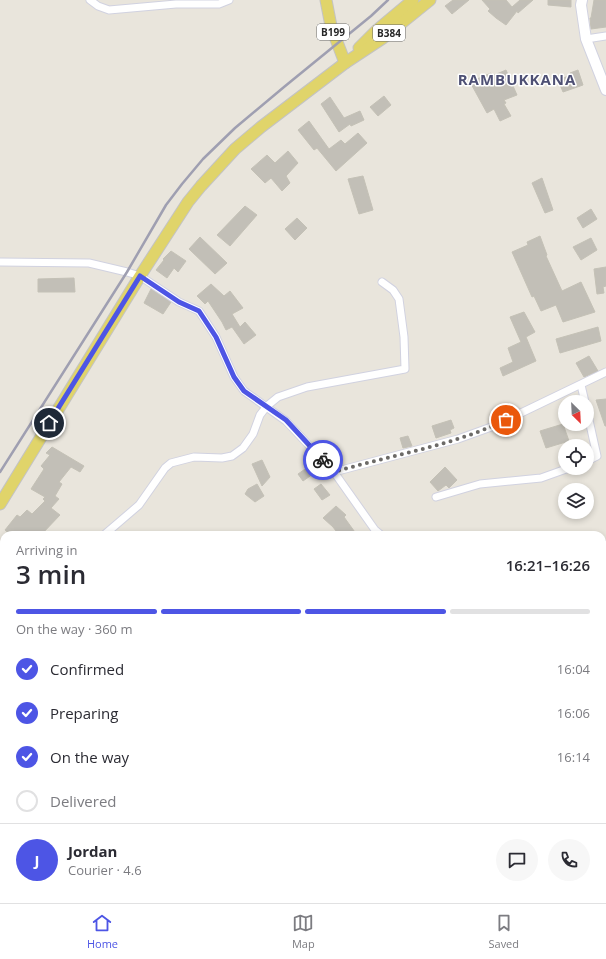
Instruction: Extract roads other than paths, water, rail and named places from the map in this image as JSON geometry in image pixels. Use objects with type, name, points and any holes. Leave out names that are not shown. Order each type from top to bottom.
[{"type":"main road","name":"B199","points":[[326,0],[331,26],[345,63]]},
{"type":"main road","name":"B384","points":[[345,63],[376,31],[414,0]]},
{"type":"main road","name":"B384","points":[[345,63],[383,38],[430,0]]},
{"type":"main road","points":[[0,504],[140,276],[188,202],[235,149],[345,63]]},
{"type":"street","points":[[90,0],[98,6],[109,10],[176,4],[219,4],[229,0]]},
{"type":"street","points":[[582,0],[581,5],[586,39],[606,90]]},
{"type":"street","points":[[586,39],[606,36]]},
{"type":"street","points":[[0,262],[89,263],[140,276],[179,302],[199,311],[216,337],[234,377],[244,391],[286,420],[334,472],[374,531]]},
{"type":"street","points":[[109,531],[139,505],[164,468],[171,463],[194,457],[222,458],[232,456],[243,448],[253,434],[260,415],[267,406],[278,397],[306,387],[405,369],[404,337],[399,299],[393,290],[382,282]]},
{"type":"street","points":[[334,472],[458,438],[494,426],[606,372]]},
{"type":"street","points":[[581,385],[583,395]]},
{"type":"street","points":[[594,442],[597,456],[594,458]]},
{"type":"street","points":[[436,497],[480,484],[541,478],[558,472]]},
{"type":"railway","points":[[0,472],[127,272],[166,205],[182,184],[203,159],[235,128],[371,16],[388,0]]},
{"type":"district","name":"RAMBUKKANA","points":[[517,80]]}]
